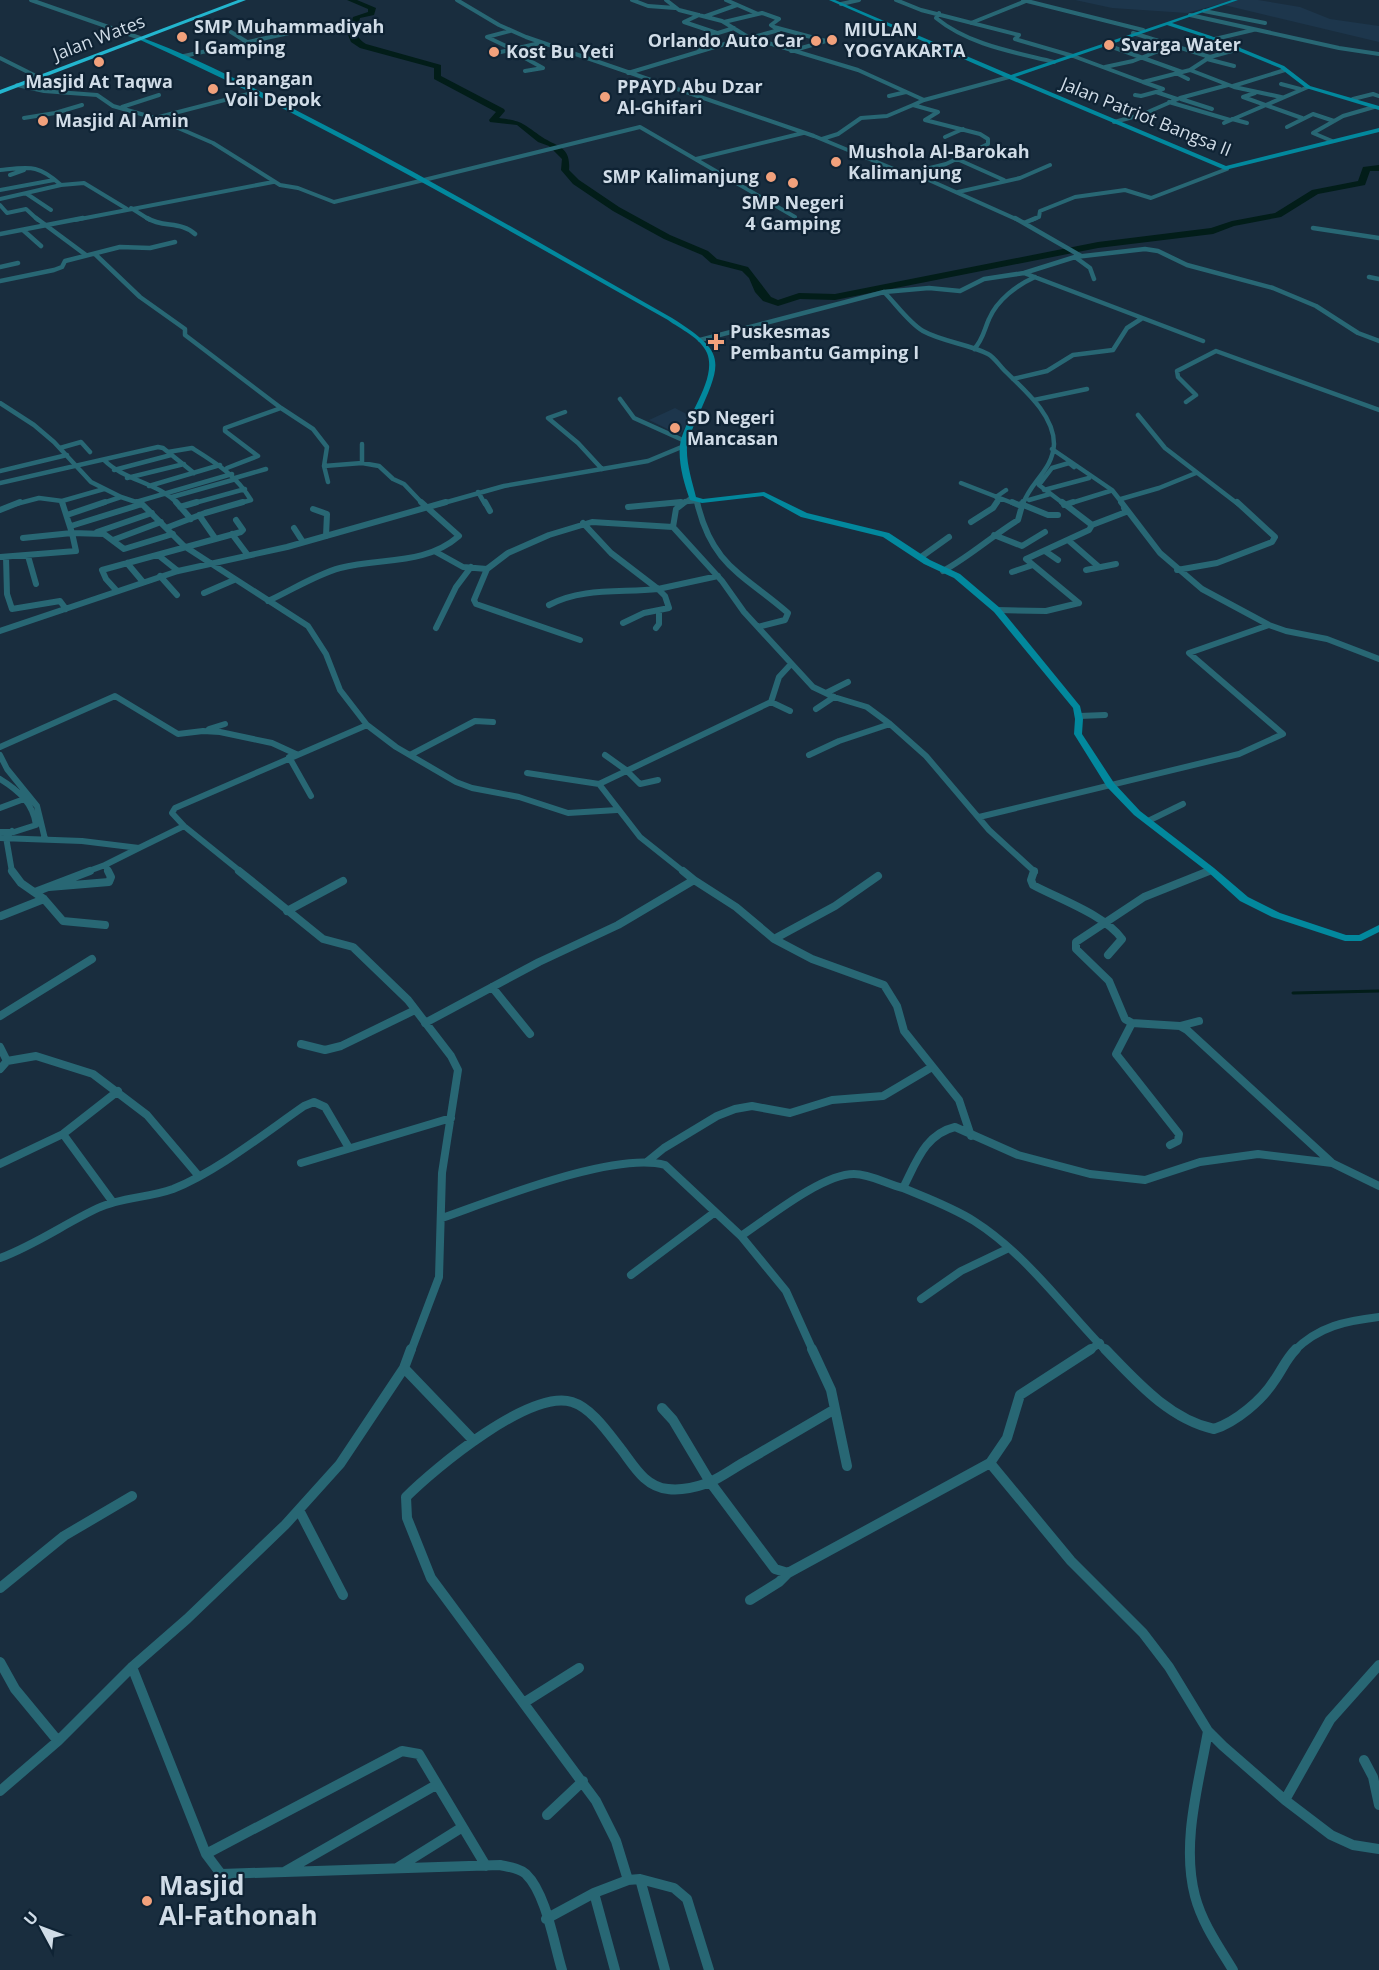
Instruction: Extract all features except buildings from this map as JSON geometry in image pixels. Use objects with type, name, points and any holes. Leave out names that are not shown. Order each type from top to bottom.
[{"type":"highway","name":"Jalan Wates","points":[[0,92],[243,0]]},
{"type":"street","points":[[31,0],[140,38],[256,92],[424,181],[670,319],[700,340],[710,351],[712,361],[705,395],[684,443],[683,457],[692,500],[710,541],[730,569],[788,613],[785,620],[758,627]]},
{"type":"street","points":[[457,0],[510,31],[628,74],[822,139],[901,172],[910,172],[957,159],[989,142],[983,135],[928,121],[926,119],[938,111],[913,105]]},
{"type":"street","points":[[632,0],[648,6],[676,8],[724,22],[749,38],[858,70],[924,100]]},
{"type":"street","points":[[666,0],[676,8]]},
{"type":"street","points":[[726,0],[758,14]]},
{"type":"street","name":"Jalan Patriot Bangsa II","points":[[831,0],[1227,169],[1379,130]]},
{"type":"street","points":[[841,4],[859,0]]},
{"type":"street","points":[[896,0],[1019,35],[1015,39],[1074,56],[1186,97]]},
{"type":"street","points":[[971,23],[1025,0],[1143,30]]},
{"type":"street","points":[[1039,4],[1052,0]]},
{"type":"street","points":[[822,139],[838,134],[841,129],[864,117],[887,116],[924,100],[1009,77],[1074,56],[1133,33],[1236,0]]},
{"type":"street","points":[[719,33],[684,22],[737,5]]},
{"type":"street","points":[[1204,11],[1265,23]]},
{"type":"street","points":[[724,22],[762,13],[779,19],[771,25],[780,29],[826,41],[791,51]]},
{"type":"street","points":[[937,13],[936,18],[948,28],[983,44],[1053,62]]},
{"type":"street","points":[[1190,15],[1339,48],[1379,54]]},
{"type":"street","points":[[1166,23],[1239,49],[1285,70],[1308,87],[1377,107]]},
{"type":"street","points":[[705,50],[686,43],[734,28]]},
{"type":"street","points":[[628,74],[780,29]]},
{"type":"street","points":[[1215,39],[1254,29]]},
{"type":"street","points":[[184,57],[298,31]]},
{"type":"street","points":[[510,31],[487,37],[513,49],[543,68],[526,71]]},
{"type":"street","points":[[231,32],[247,42]]},
{"type":"street","points":[[1133,33],[1234,66]]},
{"type":"street","points":[[492,54],[541,43]]},
{"type":"street","points":[[1104,44],[1182,72]]},
{"type":"street","points":[[1105,67],[1145,57],[1174,45]]},
{"type":"street","points":[[1143,82],[1190,70],[1209,58],[1239,49]]},
{"type":"street","points":[[0,58],[38,78]]},
{"type":"street","points":[[1190,70],[1231,86],[1281,97]]},
{"type":"street","points":[[1114,122],[1141,115],[1178,99],[1285,70]]},
{"type":"street","points":[[1176,73],[1188,79]]},
{"type":"street","points":[[1281,84],[1302,89]]},
{"type":"street","points":[[17,85],[44,91],[97,95],[111,105],[155,118],[213,143],[273,182],[337,202],[640,127],[795,218]]},
{"type":"street","points":[[1224,123],[1308,87]]},
{"type":"street","points":[[1135,95],[1141,96],[1163,89]]},
{"type":"street","points":[[155,118],[256,92]]},
{"type":"street","points":[[889,96],[906,92]]},
{"type":"street","points":[[1156,92],[1212,108]]},
{"type":"street","points":[[1255,93],[1243,97],[1302,118]]},
{"type":"street","points":[[120,108],[159,95]]},
{"type":"street","points":[[1353,99],[1379,96]]},
{"type":"street","points":[[1169,102],[1247,123]]},
{"type":"street","points":[[24,118],[56,113],[82,105]]},
{"type":"street","points":[[1332,141],[1313,133],[1334,121],[1377,107]]},
{"type":"street","points":[[1287,127],[1313,114],[1334,121]]},
{"type":"street","points":[[945,137],[963,129]]},
{"type":"street","points":[[696,159],[803,133]]},
{"type":"street","points":[[957,159],[1004,180]]},
{"type":"street","points":[[958,192],[1020,178],[1050,165]]},
{"type":"street","points":[[10,175],[25,169]]},
{"type":"street","points":[[1024,223],[1039,217],[1040,211],[1075,197],[1126,190],[1152,198],[1227,169]]},
{"type":"street","points":[[0,170],[44,170],[61,186]]},
{"type":"street","points":[[910,172],[1024,223],[1074,254],[1090,268],[1094,279]]},
{"type":"street","points":[[0,190],[54,180]]},
{"type":"street","points":[[1,234],[273,182]]},
{"type":"street","points":[[0,200],[84,183],[158,225],[185,226],[195,234]]},
{"type":"street","points":[[27,194],[51,210]]},
{"type":"street","points":[[14,197],[45,226],[86,255]]},
{"type":"street","points":[[0,205],[7,213],[26,209]]},
{"type":"street","points":[[1313,228],[1379,238]]},
{"type":"street","points":[[23,230],[41,246]]},
{"type":"street","points":[[0,281],[54,270],[62,267],[65,261],[120,247],[150,248],[175,242]]},
{"type":"street","points":[[700,340],[885,292],[929,288],[960,291],[984,279],[1024,273],[1074,254],[1081,256],[1145,249],[1158,251],[1187,265],[1273,288],[1316,306],[1358,333],[1379,341]]},
{"type":"street","points":[[94,254],[140,297],[185,328],[185,335],[322,438],[327,447],[324,466],[328,482]]},
{"type":"street","points":[[0,267],[18,263]]},
{"type":"street","points":[[1024,273],[1203,341]]},
{"type":"street","points":[[974,349],[981,342],[988,319],[994,310],[1019,284],[1035,277]]},
{"type":"street","points":[[1369,277],[1379,279]]},
{"type":"street","points":[[885,292],[921,330],[957,345],[989,354],[1034,400],[1048,422],[1054,443],[1051,459],[1042,476],[1027,491],[1018,520],[994,535],[962,561],[943,571]]},
{"type":"street","points":[[1013,380],[1047,371],[1073,355],[1088,351],[1111,351],[1127,328],[1142,319]]},
{"type":"street","points":[[1186,402],[1196,395],[1178,377],[1177,371],[1216,351],[1379,410]]},
{"type":"street","points":[[1034,400],[1087,389]]},
{"type":"street","points":[[620,399],[634,418],[684,443]]},
{"type":"street","points":[[0,403],[34,425],[60,448],[91,482],[139,503],[184,546],[308,626],[326,654],[340,690],[367,725],[410,755],[456,782],[471,788],[519,797],[568,813],[618,810]]},
{"type":"street","points":[[227,468],[258,456],[225,431],[225,428],[281,408]]},
{"type":"street","points":[[565,412],[548,417],[578,443],[602,469]]},
{"type":"street","points":[[1138,415],[1165,448],[1235,501],[1275,537],[1275,540],[1217,563],[1177,570]]},
{"type":"street","points":[[60,448],[81,442],[90,452]]},
{"type":"street","points":[[0,631],[178,571],[326,536],[478,492],[648,461],[684,443]]},
{"type":"street","points":[[362,444],[362,463]]},
{"type":"street","points":[[0,483],[158,447],[194,472]]},
{"type":"street","points":[[114,470],[190,447],[227,468],[251,500],[166,528]]},
{"type":"street","points":[[1052,449],[1112,490],[1121,499],[1140,529],[1177,570],[1211,594],[1269,625],[1286,631],[1327,639],[1379,659]]},
{"type":"street","points":[[0,471],[67,455]]},
{"type":"street","points":[[104,460],[126,478],[165,492],[191,519]]},
{"type":"street","points":[[268,601],[336,569],[436,552],[459,536],[404,484],[393,479],[378,466],[362,463],[324,466]]},
{"type":"street","points":[[997,610],[1046,611],[1079,603],[1026,559],[1089,530],[1092,525],[1126,512],[1110,491],[1069,463],[1052,468],[1047,477],[1039,483],[1044,490],[1092,525]]},
{"type":"street","points":[[126,478],[184,464]]},
{"type":"street","points":[[147,486],[220,465]]},
{"type":"street","points":[[23,538],[71,529],[165,492],[266,469]]},
{"type":"street","points":[[1121,499],[1159,488],[1196,473]]},
{"type":"street","points":[[172,497],[235,477]]},
{"type":"street","points":[[1044,490],[1089,478]]},
{"type":"street","points":[[961,483],[1048,515],[1058,515]]},
{"type":"street","points":[[0,510],[44,497],[62,501],[104,489]]},
{"type":"street","points":[[180,507],[245,489]]},
{"type":"street","points":[[971,522],[993,508],[998,498],[1006,490]]},
{"type":"street","points":[[1064,505],[1110,491]]},
{"type":"street","points":[[478,492],[490,511]]},
{"type":"street","points":[[628,507],[764,494],[804,515],[878,531],[943,571],[965,581],[997,610],[1077,708],[1078,734],[1110,785],[1148,821],[1244,899],[1276,915],[1353,939],[1361,938],[1379,928]]},
{"type":"street","points":[[1029,500],[1050,494]]},
{"type":"street","points":[[67,515],[121,497]]},
{"type":"street","points":[[673,527],[676,509],[692,500]]},
{"type":"street","points":[[62,501],[76,551],[3,557],[7,594],[12,609],[60,601],[66,609]]},
{"type":"street","points":[[313,508],[327,514],[326,536]]},
{"type":"street","points":[[96,532],[152,513]]},
{"type":"street","points":[[200,515],[214,538]]},
{"type":"street","points":[[116,591],[101,572],[243,530],[236,520]]},
{"type":"street","points":[[113,540],[161,522]]},
{"type":"street","points":[[583,523],[611,553],[658,589],[670,606],[669,609],[644,613],[623,623]]},
{"type":"street","points":[[580,640],[476,604],[474,600],[488,569],[508,553],[583,523],[673,527],[717,576],[744,612],[813,687],[834,698],[867,707],[890,724],[926,756],[989,830],[1035,871],[1031,880],[1033,885],[1105,922],[1122,938],[1108,955]]},
{"type":"street","points":[[294,528],[303,542]]},
{"type":"street","points":[[71,529],[104,534],[126,549],[173,534]]},
{"type":"street","points":[[994,535],[1024,546],[1045,532]]},
{"type":"street","points":[[232,534],[247,554]]},
{"type":"street","points":[[921,557],[949,537]]},
{"type":"street","points":[[1068,540],[1099,567]]},
{"type":"street","points":[[1045,551],[1058,560]]},
{"type":"street","points":[[436,552],[463,567],[488,569]]},
{"type":"street","points":[[158,555],[178,571]]},
{"type":"street","points":[[28,556],[36,584]]},
{"type":"street","points":[[127,563],[143,582]]},
{"type":"street","points":[[1086,570],[1116,564]]},
{"type":"street","points":[[1012,572],[1033,565]]},
{"type":"street","points":[[436,628],[456,587],[471,567]]},
{"type":"street","points":[[160,576],[177,595]]},
{"type":"street","points":[[549,605],[559,598],[573,595],[636,592],[717,576]]},
{"type":"street","points":[[204,593],[234,580]]},
{"type":"street","points":[[656,628],[659,624],[659,611]]},
{"type":"street","points":[[979,818],[1239,754],[1283,734],[1189,653],[1269,625]]},
{"type":"street","points":[[527,773],[599,784],[771,702],[778,677],[791,664]]},
{"type":"street","points":[[826,693],[848,682]]},
{"type":"street","points":[[0,747],[115,696],[135,706],[170,731],[187,735],[225,724]]},
{"type":"street","points":[[816,709],[834,698]]},
{"type":"street","points":[[771,702],[790,711]]},
{"type":"street","points":[[1079,716],[1106,715]]},
{"type":"street","points":[[410,755],[475,722],[493,722]]},
{"type":"street","points":[[809,755],[839,741],[890,724]]},
{"type":"street","points":[[0,1791],[58,1741],[132,1667],[187,1618],[298,1510],[340,1464],[404,1368],[439,1277],[442,1218],[441,1173],[458,1070],[441,1041],[416,1010],[353,947],[323,939],[184,826],[172,813],[175,808],[367,725]]},
{"type":"street","points":[[206,730],[272,743],[292,756],[311,796]]},
{"type":"street","points":[[0,755],[6,769],[41,815],[45,839]]},
{"type":"street","points":[[605,755],[626,770],[640,784],[658,780]]},
{"type":"street","points":[[0,779],[24,799],[34,811],[36,825],[4,834]]},
{"type":"street","points":[[599,784],[640,837],[774,939],[812,959],[883,984],[897,1006],[904,1031],[959,1100],[971,1136]]},
{"type":"street","points":[[0,808],[24,799]]},
{"type":"street","points":[[1148,821],[1183,804]]},
{"type":"street","points":[[35,892],[105,866],[184,826]]},
{"type":"street","points":[[4,834],[139,848]]},
{"type":"street","points":[[4,834],[12,872],[21,883],[44,898],[63,921],[105,925]]},
{"type":"street","points":[[49,887],[109,882],[111,877],[105,866]]},
{"type":"street","points":[[1199,1021],[1180,1026],[1132,1023],[1122,1016],[1108,981],[1075,945],[1076,942],[1144,897],[1211,870]]},
{"type":"street","points":[[774,939],[835,906],[878,876]]},
{"type":"street","points":[[425,1023],[618,925],[694,880]]},
{"type":"street","points":[[287,911],[343,881]]},
{"type":"street","points":[[1,916],[44,898]]},
{"type":"street","points":[[0,1016],[92,959]]},
{"type":"street","points":[[492,987],[530,1034]]},
{"type":"street","points":[[301,1044],[325,1050],[341,1046],[416,1010]]},
{"type":"street","points":[[1132,1023],[1116,1054],[1179,1134],[1179,1141],[1170,1145]]},
{"type":"street","points":[[1180,1026],[1226,1065],[1332,1163],[1379,1186]]},
{"type":"street","points":[[0,1047],[7,1061]]},
{"type":"street","points":[[0,1069],[7,1061],[28,1056],[44,1057],[88,1072],[118,1091],[147,1115],[197,1174]]},
{"type":"street","points":[[648,1161],[664,1148],[717,1116],[735,1109],[752,1106],[790,1113],[832,1100],[883,1096],[932,1067]]},
{"type":"street","points":[[0,1164],[63,1134],[118,1091]]},
{"type":"street","points":[[0,1258],[36,1243],[112,1202],[166,1191],[240,1150],[304,1106],[314,1102],[325,1107],[349,1148]]},
{"type":"street","points":[[301,1163],[451,1118]]},
{"type":"street","points":[[903,1188],[925,1146],[944,1128],[955,1127],[1018,1155],[1057,1166],[1090,1174],[1145,1180],[1200,1162],[1258,1154],[1332,1163]]},
{"type":"street","points":[[63,1134],[112,1202]]},
{"type":"street","points":[[442,1218],[540,1184],[628,1162],[648,1161],[665,1165],[741,1236],[786,1291],[831,1390],[847,1466]]},
{"type":"street","points":[[741,1236],[825,1182],[841,1175],[855,1174],[903,1188],[972,1220],[1046,1286],[1134,1379],[1174,1411],[1194,1423],[1213,1429],[1228,1424],[1274,1383],[1291,1353],[1320,1330],[1338,1322],[1379,1317]]},
{"type":"street","points":[[631,1275],[714,1212]]},
{"type":"street","points":[[921,1299],[962,1271],[1007,1249]]},
{"type":"street","points":[[750,1600],[779,1582],[788,1573],[990,1463],[1007,1438],[1020,1395],[1100,1343]]},
{"type":"street","points":[[404,1368],[474,1441]]},
{"type":"street","points":[[665,1970],[634,1880],[596,1801],[525,1702],[431,1578],[407,1518],[406,1497],[417,1484],[474,1441],[537,1405],[552,1400],[571,1401],[588,1411],[652,1486],[677,1490],[710,1482],[835,1409]]},
{"type":"street","points":[[662,1408],[674,1420],[710,1482],[775,1569],[788,1573]]},
{"type":"street","points":[[990,1463],[1071,1561],[1143,1633],[1169,1667],[1208,1731],[1285,1800],[1337,1839],[1353,1845],[1379,1849]]},
{"type":"street","points":[[0,1588],[64,1536],[132,1496]]},
{"type":"street","points":[[298,1510],[343,1595]]},
{"type":"street","points":[[0,1662],[15,1689],[58,1741]]},
{"type":"street","points":[[1285,1800],[1330,1720],[1379,1665]]},
{"type":"street","points":[[132,1667],[206,1854],[221,1874],[500,1865],[519,1870],[528,1875],[539,1896],[562,1970]]},
{"type":"street","points":[[525,1702],[579,1668]]},
{"type":"street","points":[[1208,1731],[1193,1833],[1191,1878],[1202,1916],[1233,1970]]},
{"type":"street","points":[[206,1854],[402,1751],[410,1750],[419,1754],[486,1866]]},
{"type":"street","points":[[1364,1760],[1373,1776],[1379,1805]]},
{"type":"street","points":[[547,1815],[583,1781]]},
{"type":"street","points":[[283,1873],[436,1785]]},
{"type":"street","points":[[396,1869],[462,1828]]},
{"type":"street","points":[[546,1918],[594,1893],[634,1880],[674,1888],[687,1899],[709,1970]]},
{"type":"street","points":[[594,1893],[615,1970]]},
{"type":"shaded area","points":[[1075,0],[1258,0],[1300,7],[1330,19],[1379,26],[1379,42],[1220,4],[1187,13],[1112,8]]},
{"type":"shaded area","name":"SD Negeri Mancasan","points":[[675,408],[692,417],[680,435],[649,420]]},
{"type":"waterway","points":[[351,0],[372,8],[371,13],[357,17],[352,35],[354,40],[363,46],[438,67],[437,77],[501,111],[493,120],[519,123],[541,140],[560,150],[566,159],[565,170],[576,182],[616,209],[667,237],[705,253],[714,261],[745,269],[753,277],[758,290],[767,299],[778,303],[799,296],[835,297],[1098,245],[1213,231],[1232,224],[1278,215],[1315,192],[1362,183],[1366,169],[1379,168]]},
{"type":"waterway","points":[[1293,993],[1379,991]]},
{"type":"place","name":"SMP Muhammadiyah I Gamping","points":[[182,37]]},
{"type":"place","name":"MIULAN YOGYAKARTA","points":[[832,40]]},
{"type":"place","name":"Orlando Auto Car","points":[[816,41]]},
{"type":"place","name":"Svarga Water","points":[[1109,45]]},
{"type":"place","name":"Kost Bu Yeti","points":[[494,52]]},
{"type":"place","name":"Masjid At Taqwa","points":[[99,62]]},
{"type":"place","name":"Lapangan Voli Depok","points":[[213,89]]},
{"type":"place","name":"PPAYD Abu Dzar Al-Ghifari","points":[[605,97]]},
{"type":"place","name":"Masjid Al Amin","points":[[43,121]]},
{"type":"place","name":"Mushola Al-Barokah Kalimanjung","points":[[836,162]]},
{"type":"place","name":"SMP Kalimanjung","points":[[771,177]]},
{"type":"place","name":"SMP Negeri 4 Gamping","points":[[793,183]]},
{"type":"place","name":"Puskesmas Pembantu Gamping I","points":[[716,342]]},
{"type":"place","name":"SD Negeri Mancasan","points":[[675,428]]},
{"type":"place","name":"Masjid Al-Fathonah","points":[[147,1901]]}]
